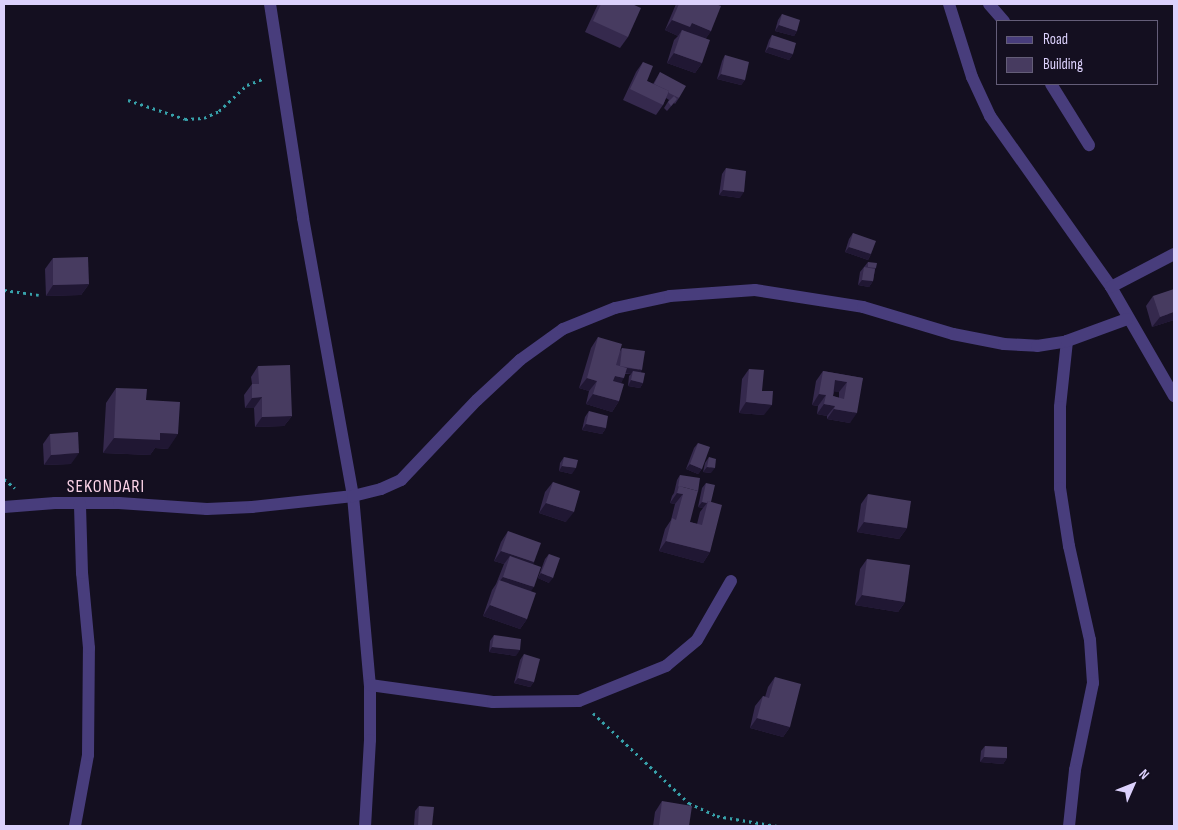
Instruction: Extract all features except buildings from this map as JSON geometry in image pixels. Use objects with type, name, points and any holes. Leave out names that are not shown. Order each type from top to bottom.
[{"type":"street","points":[[270,4],[303,218],[353,496],[370,685],[370,740],[365,826]]},
{"type":"street","points":[[950,4],[972,77],[990,116],[1111,287],[1127,319],[1174,396]]},
{"type":"street","points":[[989,4],[1003,20]]},
{"type":"street","points":[[1052,85],[1089,145]]},
{"type":"street","points":[[1111,287],[1174,254]]},
{"type":"street","points":[[4,507],[119,503],[207,508],[286,505],[353,496],[381,489],[401,480],[477,400],[520,360],[562,329],[615,308],[670,296],[755,290],[863,307],[953,334],[1004,344],[1037,346],[1068,341],[1127,319]]},
{"type":"street","points":[[1068,341],[1060,407],[1060,488],[1069,546],[1090,640],[1094,683],[1076,770],[1069,826]]},
{"type":"street","points":[[75,826],[88,755],[89,648],[82,573],[80,504]]},
{"type":"street","points":[[370,685],[493,702],[579,701],[666,666],[697,640],[731,581]]},
{"type":"path","points":[[128,100],[185,120],[204,118],[219,111],[248,85],[262,78],[280,76]]},
{"type":"path","points":[[4,290],[39,295]]},
{"type":"path","points":[[579,701],[689,804],[717,816],[777,826]]},
{"type":"district","name":"SEKONDARI","points":[[106,487]]}]
